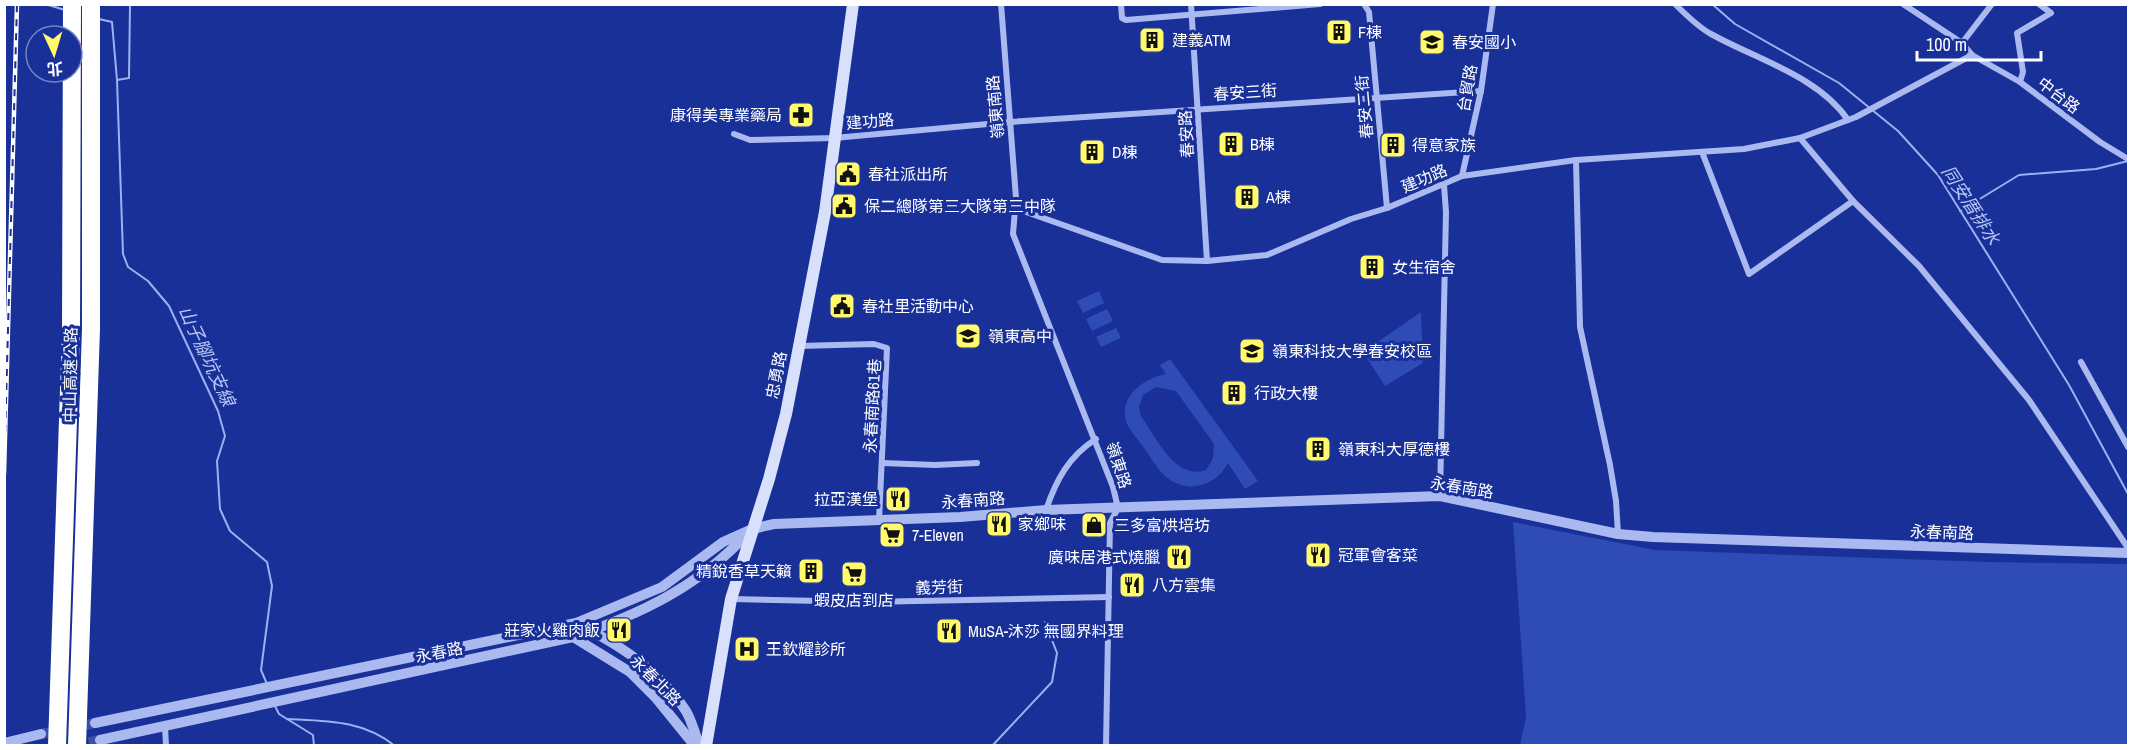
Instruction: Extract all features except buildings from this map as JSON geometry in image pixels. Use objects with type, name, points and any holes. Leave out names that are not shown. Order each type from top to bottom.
[{"type":"highway","name":"中山高速公路","points":[[57,746],[71,331],[72,4]]},
{"type":"highway","name":"中山高速公路","points":[[77,746],[91,340],[91,4]]},
{"type":"main road","name":"忠勇路","points":[[706,746],[731,599],[769,479],[786,414],[825,212],[853,4]]},
{"type":"street","name":"嶺東南路","points":[[1000,4],[1015,208]]},
{"type":"street","points":[[1121,4],[1122,18],[1126,20],[1320,4]]},
{"type":"street","name":"春安路","points":[[1191,4],[1207,261]]},
{"type":"street","name":"春安二街","points":[[1364,4],[1369,12],[1387,208]]},
{"type":"street","name":"台貿路","points":[[1462,176],[1481,91],[1493,4]]},
{"type":"street","points":[[1675,4],[1708,33],[1819,92],[1841,109],[1848,120]]},
{"type":"street","name":"中台路","points":[[1903,4],[1962,44],[1972,55],[2020,82],[2100,142],[2128,159]]},
{"type":"street","points":[[1962,44],[1992,4]]},
{"type":"street","points":[[2020,82],[2023,72],[2018,33],[2051,13],[2039,4]]},
{"type":"street","name":"建功路","points":[[1015,208],[1149,257],[1174,261],[1207,261],[1267,255],[1351,219],[1387,208],[1462,176],[1576,160],[1744,148],[1800,138],[1856,117],[1972,55]]},
{"type":"street","name":"春安三街","points":[[1010,122],[1481,91]]},
{"type":"street","name":"建功路","points":[[734,134],[750,140],[834,138],[1010,122]]},
{"type":"street","points":[[1800,138],[1853,201],[1919,267],[2029,400],[2128,550]]},
{"type":"street","points":[[1702,152],[1749,274],[1853,201]]},
{"type":"street","points":[[1576,160],[1580,327],[1613,483],[1618,534]]},
{"type":"street","points":[[1440,496],[1446,212],[1444,185]]},
{"type":"street","name":"嶺東路","points":[[1015,208],[1012,234],[1062,364],[1096,439],[1118,508],[1110,523],[1106,746]]},
{"type":"street","name":"永春南路61巷","points":[[799,346],[874,344],[887,348],[879,520]]},
{"type":"street","points":[[2081,362],[2128,447]]},
{"type":"street","points":[[1046,510],[1056,483],[1069,461],[1083,447],[1096,439]]},
{"type":"street","points":[[882,463],[935,465],[976,462]]},
{"type":"street","name":"永春南路","points":[[576,623],[662,586],[723,542],[752,529],[774,524],[1046,510],[1440,496],[1618,534],[2128,550]]},
{"type":"street","points":[[591,631],[636,615],[672,595],[726,557],[752,529]]},
{"type":"street","name":"義芳街","points":[[731,599],[867,602],[1109,597]]},
{"type":"street","name":"永春路","points":[[95,723],[576,623]]},
{"type":"street","name":"永春北路","points":[[576,623],[622,648],[667,688],[686,712],[698,746]]},
{"type":"street","name":"永春北路","points":[[556,628],[630,672],[698,746]]},
{"type":"street","name":"永春路","points":[[165,725],[573,637],[591,631]]},
{"type":"street","points":[[100,740],[165,725],[166,746]]},
{"type":"street","points":[[4,743],[41,734]]},
{"type":"shaded area","points":[[1099,291],[1104,303],[1083,313],[1077,301]]},
{"type":"shaded area","points":[[1107,309],[1113,321],[1092,331],[1086,319]]},
{"type":"shaded area","points":[[1421,312],[1423,363],[1385,386],[1363,352]]},
{"type":"shaded area","points":[[1116,328],[1121,338],[1101,347],[1096,337]]},
{"type":"shaded area","points":[[1170,359],[1258,481],[1245,489],[1228,463],[1215,478],[1198,486],[1180,485],[1171,481],[1160,471],[1129,428],[1125,412],[1126,403],[1135,389],[1150,379],[1166,374],[1160,365]],"holes":[[[1156,387],[1176,391],[1214,444],[1213,458],[1206,470],[1195,472],[1176,463],[1160,445],[1141,416],[1139,407],[1143,395]]]},
{"type":"shaded area","points":[[1513,522],[1655,550],[1988,562],[2128,564],[2128,745],[1520,745],[1526,717]]},
{"type":"waterway","name":"山子腳坑支線","points":[[45,4],[65,10]]},
{"type":"waterway","points":[[117,80],[129,78],[130,4]]},
{"type":"waterway","name":"同安厝排水","points":[[1712,4],[1735,24],[1839,83],[1898,131],[1938,175],[2069,385],[2128,494]]},
{"type":"waterway","name":"山子腳坑支線","points":[[99,19],[112,22],[117,80],[123,254],[128,267],[148,281],[169,306],[218,411],[225,436],[217,461],[220,509],[230,531],[267,562],[272,586],[261,670],[267,684]]},
{"type":"waterway","points":[[1960,211],[2019,175],[2096,169],[2128,161]]},
{"type":"waterway","points":[[992,746],[1052,682],[1057,653],[1045,622]]},
{"type":"waterway","name":"山子腳坑支線","points":[[275,706],[279,714],[313,735],[314,746]]},
{"type":"waterway","points":[[287,719],[330,722],[357,727],[383,737],[395,746]]},
{"type":"tunnel","points":[[41,734],[95,723]]},
{"type":"tunnel","points":[[74,745],[100,740]]},
{"type":"railway","points":[[4,474],[17,4]]},
{"type":"place","name":"F棟","points":[[1339,32]]},
{"type":"place","name":"建義ATM","points":[[1152,40]]},
{"type":"place","name":"春安國小","points":[[1432,42]]},
{"type":"place","name":"康得美專業藥局","points":[[801,115]]},
{"type":"place","name":"B棟","points":[[1231,144]]},
{"type":"place","name":"得意家族","points":[[1393,145]]},
{"type":"place","name":"D棟","points":[[1092,152]]},
{"type":"place","name":"春社派出所","points":[[848,174]]},
{"type":"place","name":"A棟","points":[[1247,197]]},
{"type":"place","name":"保二總隊第三大隊第三中隊","points":[[844,206]]},
{"type":"place","name":"女生宿舍","points":[[1372,267]]},
{"type":"place","name":"春社里活動中心","points":[[842,306]]},
{"type":"place","name":"嶺東高中","points":[[968,336]]},
{"type":"place","name":"嶺東科技大學春安校區","points":[[1252,351]]},
{"type":"place","name":"行政大樓","points":[[1234,393]]},
{"type":"place","name":"嶺東科大厚德樓","points":[[1318,449]]},
{"type":"place","name":"拉亞漢堡","points":[[898,499]]},
{"type":"place","name":"家鄉味","points":[[999,524]]},
{"type":"place","name":"三多富烘培坊","points":[[1094,525]]},
{"type":"place","name":"7-Eleven","points":[[892,535]]},
{"type":"place","name":"冠軍會客菜","points":[[1318,555]]},
{"type":"place","name":"廣味居港式燒臘","points":[[1179,557]]},
{"type":"place","name":"精銳香草天籟","points":[[811,571]]},
{"type":"place","name":"蝦皮店到店","points":[[854,574]]},
{"type":"place","name":"八方雲集","points":[[1132,585]]},
{"type":"place","name":"莊家火雞肉飯","points":[[619,630]]},
{"type":"place","name":"MuSA-沐莎 無國界料理","points":[[949,631]]},
{"type":"place","name":"王欽耀診所","points":[[747,649]]}]
